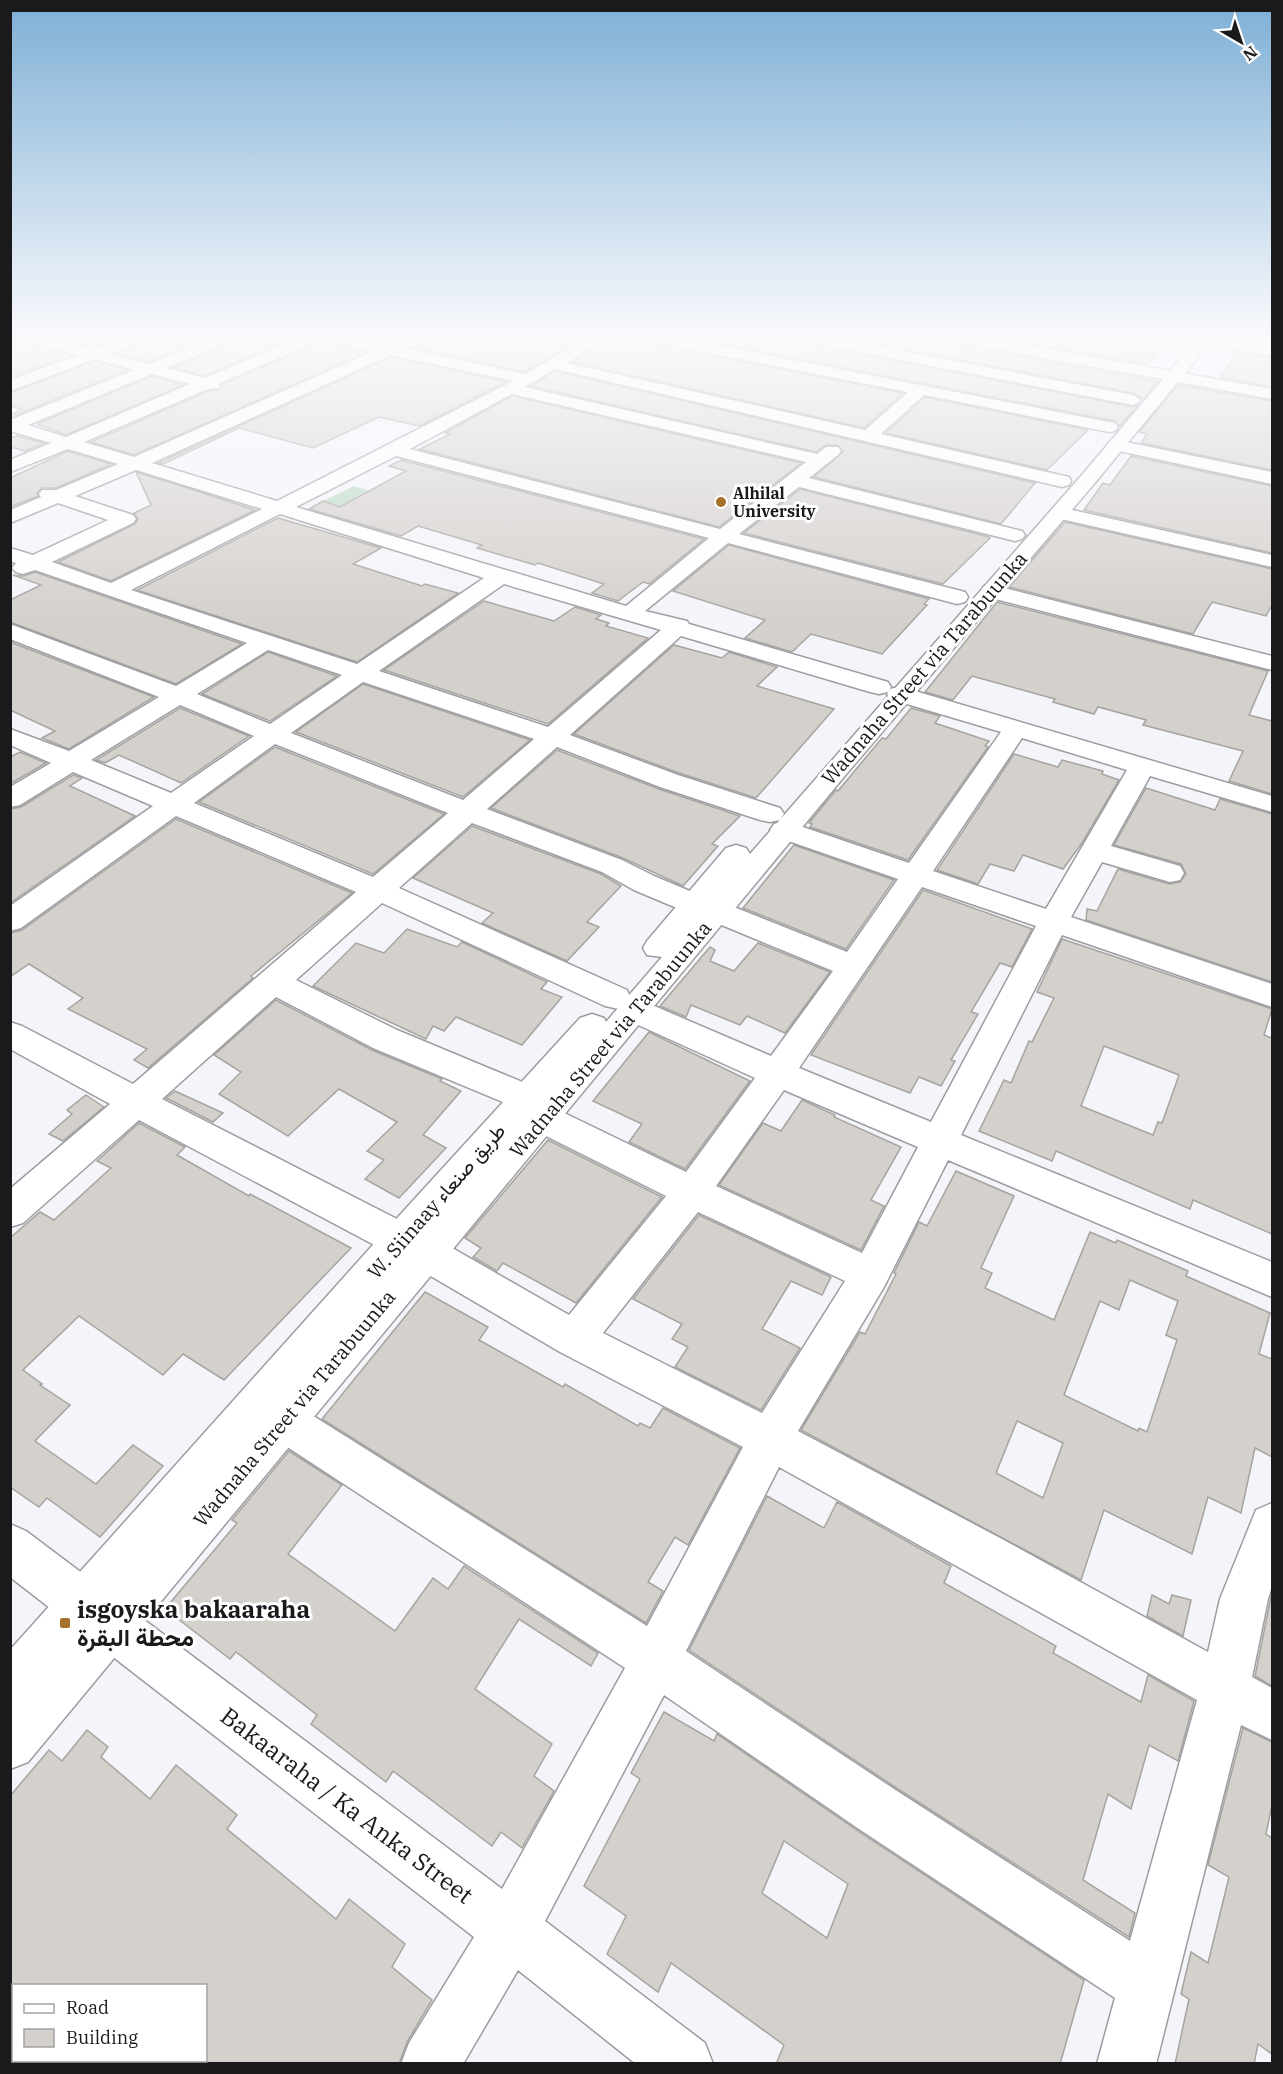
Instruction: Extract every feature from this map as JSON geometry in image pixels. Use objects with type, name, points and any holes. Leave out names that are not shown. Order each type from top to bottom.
[{"type":"street","points":[[27,431],[501,576],[679,626],[1272,804]]},
{"type":"street","points":[[10,467],[98,431]]},
{"type":"street","points":[[10,517],[210,431]]},
{"type":"street","points":[[112,591],[431,431]]},
{"type":"street","points":[[692,431],[819,460]]},
{"type":"street","points":[[850,431],[1062,481]]},
{"type":"street","points":[[630,613],[819,460],[868,431]]},
{"type":"street","points":[[1092,431],[1272,478]]},
{"type":"street","points":[[889,690],[957,597],[1062,481],[1113,436],[1116,431]]},
{"type":"street","name":"Wadnaha Street via Tarabuunka","points":[[631,988],[706,908],[764,829],[889,690],[992,591],[1059,513],[1117,431]]},
{"type":"street","points":[[394,450],[957,597]]},
{"type":"street","points":[[795,480],[1015,535]]},
{"type":"street","points":[[10,574],[126,519],[20,484]]},
{"type":"street","points":[[1059,513],[1272,561]]},
{"type":"street","points":[[10,554],[112,591],[553,737],[669,781],[764,829],[1054,921],[1272,996]]},
{"type":"street","points":[[10,921],[271,735],[501,576]]},
{"type":"street","points":[[992,591],[1272,663]]},
{"type":"street","points":[[10,1212],[679,626]]},
{"type":"street","points":[[10,631],[179,696],[271,735],[469,810],[853,967]]},
{"type":"street","points":[[10,799],[265,642]]},
{"type":"street","points":[[574,1339],[692,1192],[853,967],[1016,728]]},
{"type":"street","points":[[10,736],[73,760],[172,805],[378,890],[631,988],[777,1073],[1272,1280]]},
{"type":"street","points":[[430,2064],[511,1928],[656,1660],[770,1439],[870,1275],[1054,921],[1143,767]]},
{"type":"street","points":[[1095,850],[1170,873]]},
{"type":"street","name":"W. Siinaay طريق صنعاء","points":[[10,1688],[97,1616],[535,1108],[631,988],[706,908]]},
{"type":"street","points":[[273,982],[385,1039],[535,1108],[692,1192],[870,1275]]},
{"type":"street","points":[[10,1034],[414,1246],[574,1339],[770,1439],[984,1554],[1272,1715]]},
{"type":"street","name":"Wadnaha Street via Tarabuunka","points":[[10,1744],[97,1616],[284,1421],[414,1246]]},
{"type":"street","points":[[284,1421],[656,1660],[878,1810],[1145,1984]]},
{"type":"street","points":[[1126,2064],[1145,1984],[1225,1689],[1244,1599],[1272,1526]]},
{"type":"street","name":"Bakaaraha / Ka Anka Street","points":[[10,1547],[97,1616],[511,1928],[684,2064]]},
{"type":"green space","points":[[354,486],[409,503],[382,519],[323,501]]},
{"type":"building","points":[[55,431],[76,431],[66,435]]},
{"type":"building","points":[[117,431],[189,431],[134,455],[91,442]]},
{"type":"building","points":[[229,431],[233,431],[163,464],[158,463]]},
{"type":"building","points":[[249,431],[350,431],[313,448]]},
{"type":"building","points":[[449,431],[662,431],[801,463],[719,527],[420,449],[450,434],[445,433]]},
{"type":"building","points":[[724,431],[811,431],[1035,483],[1001,524],[814,477],[843,452],[838,445],[826,445],[816,452]]},
{"type":"building","points":[[888,431],[1087,431],[1047,470],[886,433]]},
{"type":"building","points":[[1272,431],[1272,470],[1141,443],[1147,434],[1139,432]]},
{"type":"building","points":[[17,436],[44,443],[25,451],[10,447],[10,438]]},
{"type":"building","points":[[68,451],[111,464],[56,488],[42,488],[37,493],[38,496],[10,507],[10,478]]},
{"type":"building","points":[[1131,456],[1272,486],[1272,553],[1084,510],[1103,483],[1110,485]]},
{"type":"building","points":[[401,460],[704,539],[649,584],[643,582],[618,601],[592,593],[604,584],[538,563],[535,565],[477,548],[482,545],[418,526],[401,536],[309,509],[323,501],[340,507],[406,471],[389,466]]},
{"type":"building","points":[[136,472],[255,510],[111,581],[58,562],[135,524],[138,519],[134,513],[151,505]]},
{"type":"building","points":[[800,489],[990,538],[943,584],[744,533]]},
{"type":"building","points":[[278,518],[381,548],[353,564],[422,586],[425,584],[458,593],[357,662],[137,590]]},
{"type":"building","points":[[1065,522],[1272,569],[1272,605],[1266,616],[1212,602],[1193,634],[1009,587]]},
{"type":"building","points":[[729,545],[929,599],[924,604],[927,605],[882,654],[811,634],[792,652],[745,638],[765,620],[673,591]]},
{"type":"building","points":[[35,572],[242,644],[176,684],[10,622],[10,600],[41,585],[13,575],[24,576]]},
{"type":"building","points":[[484,601],[554,621],[575,607],[601,615],[596,619],[609,623],[606,626],[648,638],[548,724],[384,670]]},
{"type":"building","points":[[997,602],[1268,671],[1249,715],[1272,721],[1272,794],[1229,781],[1243,751],[1143,725],[1146,720],[1098,707],[1094,714],[1053,702],[1055,699],[972,676],[953,700],[925,692]]},
{"type":"building","points":[[10,642],[154,697],[69,749],[42,738],[55,731],[10,710]]},
{"type":"building","points":[[674,645],[722,658],[729,652],[777,667],[757,686],[834,709],[756,798],[679,773],[574,734]]},
{"type":"building","points":[[268,652],[337,676],[270,721],[202,694]]},
{"type":"building","points":[[363,684],[530,740],[463,797],[296,732]]},
{"type":"building","points":[[180,708],[249,736],[181,783],[119,755],[105,763],[96,760]]},
{"type":"building","points":[[911,708],[940,716],[935,723],[989,741],[985,746],[988,747],[908,860],[810,827],[812,824],[809,823],[836,790],[838,791],[882,738],[886,739]]},
{"type":"building","points":[[275,747],[444,814],[373,874],[199,802]]},
{"type":"building","points":[[557,750],[659,789],[740,816],[712,844],[718,846],[683,886],[623,858],[491,808]]},
{"type":"building","points":[[20,752],[46,763],[10,784],[10,757]]},
{"type":"building","points":[[1014,754],[1058,767],[1062,760],[1103,771],[1102,774],[1119,780],[1082,843],[1063,869],[1023,855],[1014,871],[990,864],[978,884],[937,870]]},
{"type":"building","points":[[73,775],[82,778],[70,786],[135,816],[10,903],[10,809],[21,807]]},
{"type":"building","points":[[1146,788],[1215,810],[1220,799],[1272,814],[1272,982],[1086,920],[1087,909],[1097,911],[1118,869],[1169,884],[1180,882],[1186,874],[1181,864],[1114,845]]},
{"type":"building","points":[[176,819],[352,893],[251,976],[253,978],[148,1068],[134,1060],[147,1049],[68,1009],[83,998],[29,964],[10,977],[10,933],[22,930]]},
{"type":"building","points":[[472,826],[601,874],[621,886],[587,922],[599,927],[567,961],[482,923],[493,913],[413,878]]},
{"type":"building","points":[[794,845],[894,880],[846,949],[743,908]]},
{"type":"building","points":[[923,890],[1032,929],[1012,967],[1000,963],[971,1012],[978,1014],[951,1060],[955,1061],[941,1086],[919,1077],[910,1093],[811,1055]]},
{"type":"building","points":[[407,929],[457,947],[462,942],[547,982],[541,989],[562,997],[522,1045],[456,1017],[444,1031],[433,1026],[426,1039],[313,986],[356,943],[384,953]]},
{"type":"building","points":[[1062,939],[1272,1009],[1264,1035],[1272,1038],[1272,1234],[1193,1200],[1190,1209],[1056,1151],[1052,1161],[979,1131],[1004,1080],[1011,1083],[1029,1041],[1032,1042],[1054,998],[1037,992]],"holes":[[[1104,1046],[1179,1075],[1162,1123],[1158,1122],[1153,1135],[1081,1106]]]},
{"type":"building","points":[[758,943],[830,972],[785,1033],[747,1016],[740,1025],[691,1005],[686,1017],[660,1006],[710,947],[715,950],[710,961],[734,971]]},
{"type":"building","points":[[276,1000],[372,1050],[442,1079],[440,1081],[461,1091],[423,1135],[446,1148],[399,1198],[365,1179],[384,1160],[367,1151],[397,1122],[339,1089],[288,1136],[219,1094],[241,1072],[214,1055]]},
{"type":"building","points":[[649,1032],[750,1081],[685,1169],[629,1142],[642,1124],[593,1101]]},
{"type":"building","points":[[175,1091],[223,1113],[213,1122],[166,1098]]},
{"type":"building","points":[[86,1095],[104,1107],[63,1141],[49,1134],[72,1114],[67,1110]]},
{"type":"building","points":[[802,1100],[901,1147],[871,1200],[884,1206],[861,1250],[719,1185],[763,1123],[781,1131]]},
{"type":"building","points":[[139,1123],[185,1147],[177,1155],[249,1196],[250,1194],[351,1248],[224,1380],[183,1354],[163,1375],[79,1316],[23,1370],[42,1384],[40,1385],[70,1405],[35,1441],[96,1484],[133,1445],[163,1466],[100,1537],[47,1498],[39,1507],[10,1487],[10,1238],[40,1212],[54,1220],[111,1168],[97,1161]]},
{"type":"building","points":[[548,1140],[662,1197],[576,1303],[503,1263],[497,1271],[473,1257],[481,1248],[465,1238]]},
{"type":"building","points":[[956,1171],[1014,1196],[981,1268],[992,1273],[985,1288],[1054,1320],[1090,1232],[1116,1243],[1117,1240],[1188,1271],[1186,1276],[1270,1313],[1259,1354],[1272,1359],[1272,1457],[1255,1448],[1241,1513],[1208,1497],[1192,1554],[1104,1510],[1081,1580],[801,1430],[860,1332],[865,1334],[896,1274],[894,1273],[919,1222],[927,1226]],"holes":[[[1130,1280],[1178,1301],[1166,1335],[1177,1340],[1147,1432],[1139,1428],[1138,1431],[1064,1395],[1100,1301],[1119,1310]],[[1017,1421],[1063,1443],[1043,1498],[996,1473]]]},
{"type":"building","points":[[699,1215],[831,1277],[822,1295],[791,1281],[762,1329],[800,1348],[761,1410],[675,1367],[688,1347],[672,1339],[682,1324],[633,1299]]},
{"type":"building","points":[[425,1292],[488,1327],[479,1340],[563,1387],[565,1384],[638,1426],[640,1423],[650,1428],[663,1408],[740,1448],[688,1545],[675,1537],[648,1582],[663,1591],[646,1623],[322,1419]]},
{"type":"building","points":[[289,1451],[342,1485],[288,1554],[395,1631],[433,1578],[448,1589],[464,1566],[598,1653],[591,1666],[519,1619],[475,1689],[552,1744],[534,1776],[554,1791],[522,1848],[501,1832],[492,1846],[393,1771],[386,1782],[311,1724],[317,1715],[236,1652],[230,1659],[165,1609],[237,1523],[232,1520]]},
{"type":"building","points":[[767,1496],[824,1528],[837,1502],[951,1566],[944,1583],[1056,1646],[1053,1653],[1141,1702],[1148,1675],[1194,1701],[1178,1761],[1149,1745],[1131,1809],[1108,1794],[1083,1880],[1135,1913],[1129,1937],[898,1789],[689,1650]]},
{"type":"building","points":[[1272,1592],[1272,1686],[1255,1676]]},
{"type":"building","points":[[1152,1595],[1169,1604],[1172,1595],[1191,1600],[1183,1636],[1147,1616]]},
{"type":"building","points":[[664,1712],[714,1741],[717,1734],[858,1831],[1084,1980],[1060,2064],[776,2064],[784,2045],[671,1963],[658,1992],[607,1954],[626,1916],[584,1886],[640,1779],[631,1773]],"holes":[[[784,1841],[848,1884],[827,1938],[762,1893]]]},
{"type":"building","points":[[1243,1728],[1272,1742],[1272,1805],[1266,1834],[1272,1838],[1272,2054],[1258,2044],[1254,2064],[1175,2064],[1189,1999],[1181,1994],[1191,1952],[1208,1963],[1229,1877],[1208,1865]]},
{"type":"building","points":[[87,1730],[108,1747],[101,1757],[150,1799],[176,1765],[237,1815],[227,1829],[336,1919],[349,1899],[405,1944],[392,1967],[432,2000],[407,2042],[399,2064],[206,2064],[207,1984],[12,1984],[10,1986],[10,1796],[49,1750],[62,1761]]},
{"type":"place","name":"Alhilal University","points":[[721,502]]},
{"type":"place","name":"isgoyska bakaaraha محطة البقرة","points":[[65,1623]]}]
